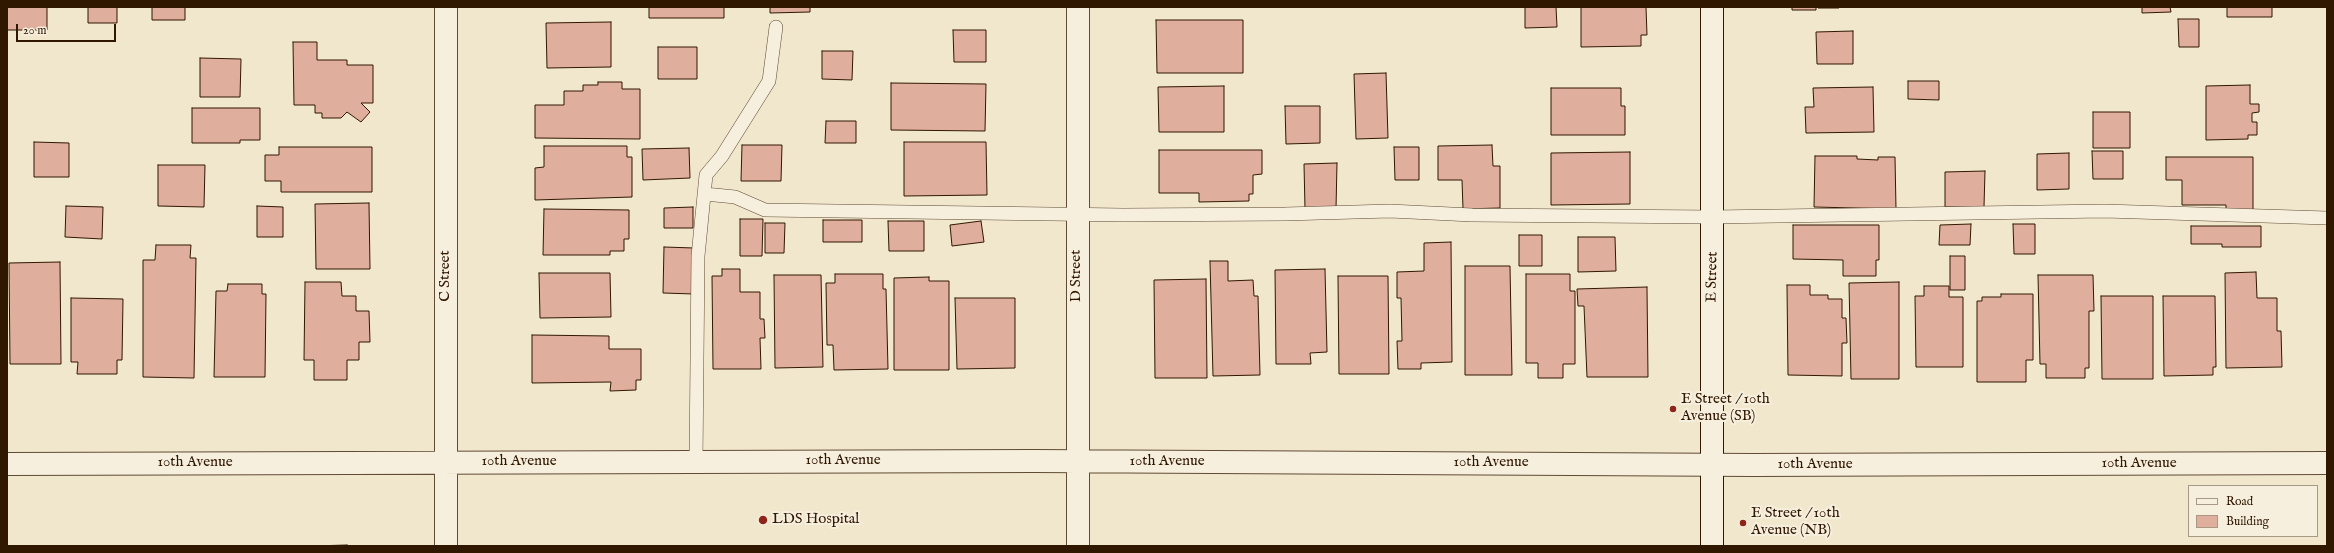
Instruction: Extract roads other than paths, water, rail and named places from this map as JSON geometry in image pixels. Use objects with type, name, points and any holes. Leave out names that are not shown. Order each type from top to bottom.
[{"type":"street","name":"C Street","points":[[446,7],[446,546]]},
{"type":"street","name":"D Street","points":[[1078,7],[1078,546]]},
{"type":"street","name":"E Street","points":[[1712,7],[1712,546]]},
{"type":"street","name":"10th Avenue","points":[[7,464],[446,462],[1711,464],[2327,463]]},
{"type":"lane","points":[[696,462],[698,256],[706,175],[722,156],[769,80],[776,27]]},
{"type":"lane","points":[[704,194],[735,197],[765,210],[1077,214],[1285,214],[1390,211],[1472,215],[1713,217],[2106,211],[2327,218]]},
{"type":"place","name":"E Street / 10th Avenue (SB)","points":[[1673,409]]},
{"type":"place","name":"LDS Hospital","points":[[763,520]]},
{"type":"place","name":"E Street / 10th Avenue (NB)","points":[[1743,523]]}]
